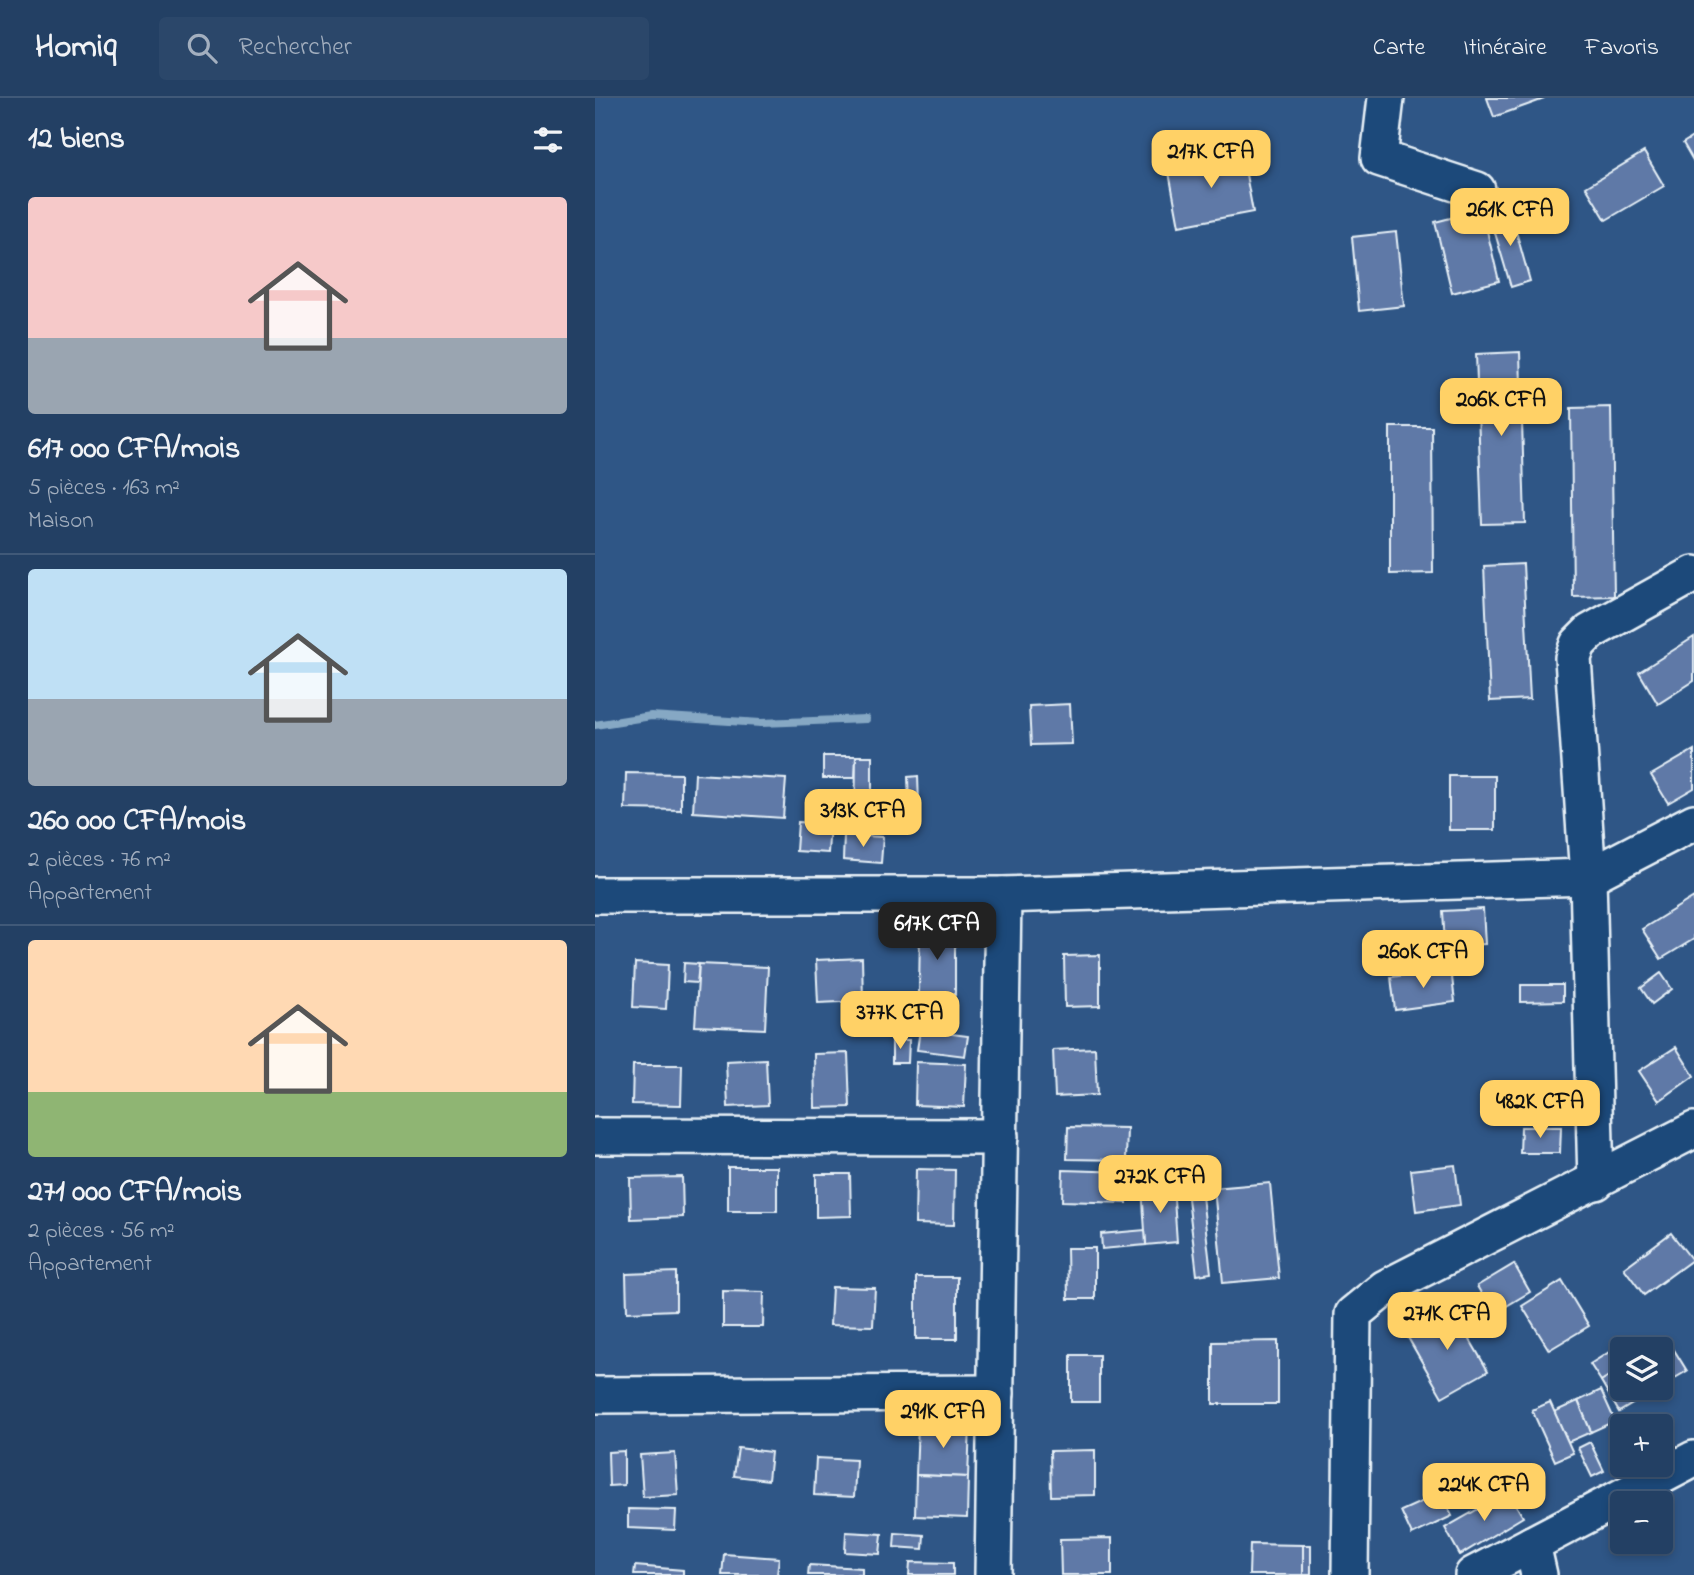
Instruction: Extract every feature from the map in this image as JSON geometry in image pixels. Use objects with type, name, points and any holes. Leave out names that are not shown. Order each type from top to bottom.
[{"type":"street","points":[[1386,98],[1378,158],[1477,190]]},
{"type":"street","points":[[1596,1182],[1588,877],[1573,658],[1578,644],[1590,632],[1694,574]]},
{"type":"street","points":[[595,895],[1003,895],[1588,877],[1694,822]]},
{"type":"street","points":[[993,1575],[1003,895]]},
{"type":"street","points":[[1350,1575],[1353,1314],[1385,1288],[1694,1130]]},
{"type":"street","points":[[595,1136],[1000,1137]]},
{"type":"street","points":[[595,1395],[996,1393]]},
{"type":"street","points":[[1473,1575],[1536,1559],[1694,1459]]},
{"type":"building","points":[[1487,98],[1544,98],[1544,99],[1494,117]]},
{"type":"building","points":[[1694,136],[1694,162],[1683,143]]},
{"type":"building","points":[[1644,152],[1664,186],[1606,220],[1586,187]]},
{"type":"building","points":[[1242,153],[1253,212],[1179,226],[1168,167]]},
{"type":"building","points":[[1482,210],[1499,281],[1452,293],[1435,222]]},
{"type":"building","points":[[1510,210],[1530,281],[1511,287],[1490,216]]},
{"type":"building","points":[[1396,232],[1404,306],[1359,311],[1352,237]]},
{"type":"building","points":[[1520,352],[1525,523],[1482,524],[1476,354]]},
{"type":"building","points":[[1611,407],[1614,596],[1573,597],[1571,408]]},
{"type":"building","points":[[1390,427],[1432,427],[1433,573],[1390,574]]},
{"type":"building","points":[[1523,564],[1530,699],[1490,701],[1484,566]]},
{"type":"building","points":[[1694,637],[1694,681],[1658,704],[1639,672]]},
{"type":"building","points":[[1070,704],[1072,744],[1031,745],[1029,706]]},
{"type":"building","points":[[1694,750],[1694,788],[1668,803],[1651,775]]},
{"type":"building","points":[[823,756],[856,756],[855,778],[823,778]]},
{"type":"building","points":[[856,756],[872,756],[872,830],[855,830]]},
{"type":"building","points":[[626,773],[681,774],[681,810],[625,809]]},
{"type":"building","points":[[695,774],[786,779],[783,818],[693,812]]},
{"type":"building","points":[[918,776],[919,805],[909,805],[908,777]]},
{"type":"building","points":[[1449,776],[1495,776],[1495,830],[1449,830]]},
{"type":"building","points":[[838,814],[855,814],[855,830],[838,829]]},
{"type":"building","points":[[798,822],[830,824],[828,853],[796,851]]},
{"type":"building","points":[[844,835],[883,837],[881,863],[843,860]]},
{"type":"building","points":[[1694,897],[1694,939],[1661,959],[1642,929]]},
{"type":"building","points":[[1483,909],[1485,944],[1445,946],[1443,911]]},
{"type":"building","points":[[920,928],[955,928],[955,995],[919,995]]},
{"type":"building","points":[[1100,955],[1100,1006],[1065,1007],[1064,956]]},
{"type":"building","points":[[862,958],[863,1001],[818,1003],[816,960]]},
{"type":"building","points":[[635,963],[668,965],[666,1009],[633,1007]]},
{"type":"building","points":[[684,963],[699,964],[697,983],[683,982]]},
{"type":"building","points":[[699,964],[768,967],[765,1029],[695,1026]]},
{"type":"building","points":[[1451,969],[1455,1002],[1395,1010],[1391,977]]},
{"type":"building","points":[[1661,973],[1672,989],[1652,1004],[1641,988]]},
{"type":"building","points":[[1521,985],[1563,985],[1563,1001],[1521,1002]]},
{"type":"building","points":[[920,1030],[968,1036],[965,1056],[917,1050]]},
{"type":"building","points":[[892,1040],[909,1040],[908,1063],[892,1063]]},
{"type":"building","points":[[1676,1047],[1694,1076],[1659,1101],[1639,1071]]},
{"type":"building","points":[[1095,1048],[1097,1095],[1055,1097],[1053,1050]]},
{"type":"building","points":[[848,1053],[850,1107],[815,1108],[814,1054]]},
{"type":"building","points":[[766,1059],[768,1105],[728,1107],[726,1061]]},
{"type":"building","points":[[916,1062],[966,1064],[964,1107],[915,1105]]},
{"type":"building","points":[[633,1065],[682,1065],[681,1105],[632,1104]]},
{"type":"building","points":[[1068,1127],[1127,1128],[1126,1160],[1067,1159]]},
{"type":"building","points":[[1521,1127],[1561,1127],[1560,1153],[1520,1153]]},
{"type":"building","points":[[1455,1165],[1460,1205],[1416,1211],[1411,1170]]},
{"type":"building","points":[[728,1167],[777,1167],[777,1211],[728,1211]]},
{"type":"building","points":[[916,1169],[955,1170],[954,1225],[915,1224]]},
{"type":"building","points":[[1063,1170],[1127,1172],[1127,1203],[1062,1201]]},
{"type":"building","points":[[816,1174],[850,1174],[851,1216],[816,1217]]},
{"type":"building","points":[[682,1177],[683,1217],[631,1219],[630,1178]]},
{"type":"building","points":[[1270,1183],[1279,1278],[1223,1283],[1214,1188]]},
{"type":"building","points":[[1173,1185],[1177,1242],[1146,1245],[1142,1188]]},
{"type":"building","points":[[1202,1196],[1211,1273],[1197,1275],[1188,1198]]},
{"type":"building","points":[[1145,1230],[1146,1245],[1102,1249],[1101,1234]]},
{"type":"building","points":[[1671,1233],[1692,1260],[1644,1295],[1624,1268]]},
{"type":"building","points":[[1067,1248],[1095,1248],[1095,1299],[1068,1299]]},
{"type":"building","points":[[1514,1264],[1530,1292],[1493,1314],[1477,1286]]},
{"type":"building","points":[[676,1272],[676,1310],[627,1312],[626,1274]]},
{"type":"building","points":[[916,1277],[957,1277],[957,1339],[916,1339]]},
{"type":"building","points":[[1562,1281],[1589,1326],[1549,1350],[1522,1306]]},
{"type":"building","points":[[832,1287],[875,1288],[873,1326],[830,1325]]},
{"type":"building","points":[[723,1291],[764,1292],[763,1327],[723,1327]]},
{"type":"building","points":[[1451,1307],[1488,1371],[1442,1397],[1406,1334]]},
{"type":"building","points":[[1278,1341],[1278,1404],[1213,1404],[1213,1342]]},
{"type":"building","points":[[1673,1348],[1687,1371],[1673,1379]]},
{"type":"building","points":[[1610,1352],[1610,1375],[1601,1381],[1590,1364]]},
{"type":"building","points":[[1071,1355],[1099,1355],[1099,1402],[1071,1402]]},
{"type":"building","points":[[1610,1375],[1610,1396],[1601,1381]]},
{"type":"building","points":[[1601,1390],[1612,1414],[1610,1423],[1591,1432],[1578,1401]]},
{"type":"building","points":[[1612,1400],[1639,1400],[1619,1412]]},
{"type":"building","points":[[1578,1401],[1591,1432],[1568,1442],[1554,1412]]},
{"type":"building","points":[[1550,1402],[1573,1453],[1555,1461],[1532,1410]]},
{"type":"building","points":[[918,1424],[970,1425],[968,1477],[916,1475]]},
{"type":"building","points":[[1590,1442],[1604,1471],[1592,1477],[1578,1448]]},
{"type":"building","points":[[738,1448],[771,1452],[768,1480],[734,1476]]},
{"type":"building","points":[[1095,1450],[1095,1495],[1051,1496],[1050,1451]]},
{"type":"building","points":[[624,1451],[624,1485],[609,1486],[608,1452]]},
{"type":"building","points":[[675,1453],[678,1495],[643,1497],[640,1455]]},
{"type":"building","points":[[816,1458],[856,1460],[854,1497],[814,1495]]},
{"type":"building","points":[[916,1475],[968,1477],[967,1518],[915,1516]]},
{"type":"building","points":[[1508,1492],[1523,1517],[1460,1555],[1445,1528]]},
{"type":"building","points":[[1441,1493],[1452,1516],[1412,1535],[1401,1511]]},
{"type":"building","points":[[628,1509],[676,1510],[675,1530],[628,1528]]},
{"type":"building","points":[[846,1532],[882,1534],[880,1554],[845,1552]]},
{"type":"building","points":[[895,1533],[924,1535],[923,1549],[894,1547]]},
{"type":"building","points":[[1112,1538],[1112,1575],[1061,1575],[1060,1539]]},
{"type":"building","points":[[1250,1544],[1303,1545],[1303,1575],[1249,1575]]},
{"type":"building","points":[[1303,1545],[1311,1545],[1311,1575],[1303,1575]]},
{"type":"building","points":[[724,1554],[779,1558],[777,1575],[722,1575]]},
{"type":"building","points":[[910,1562],[953,1563],[953,1575],[909,1575]]},
{"type":"building","points":[[809,1565],[862,1568],[862,1575],[808,1575]]},
{"type":"building","points":[[635,1566],[683,1570],[683,1575],[634,1575]]},
{"type":"waterway","points":[[595,725],[651,716],[761,723],[866,719]]}]
